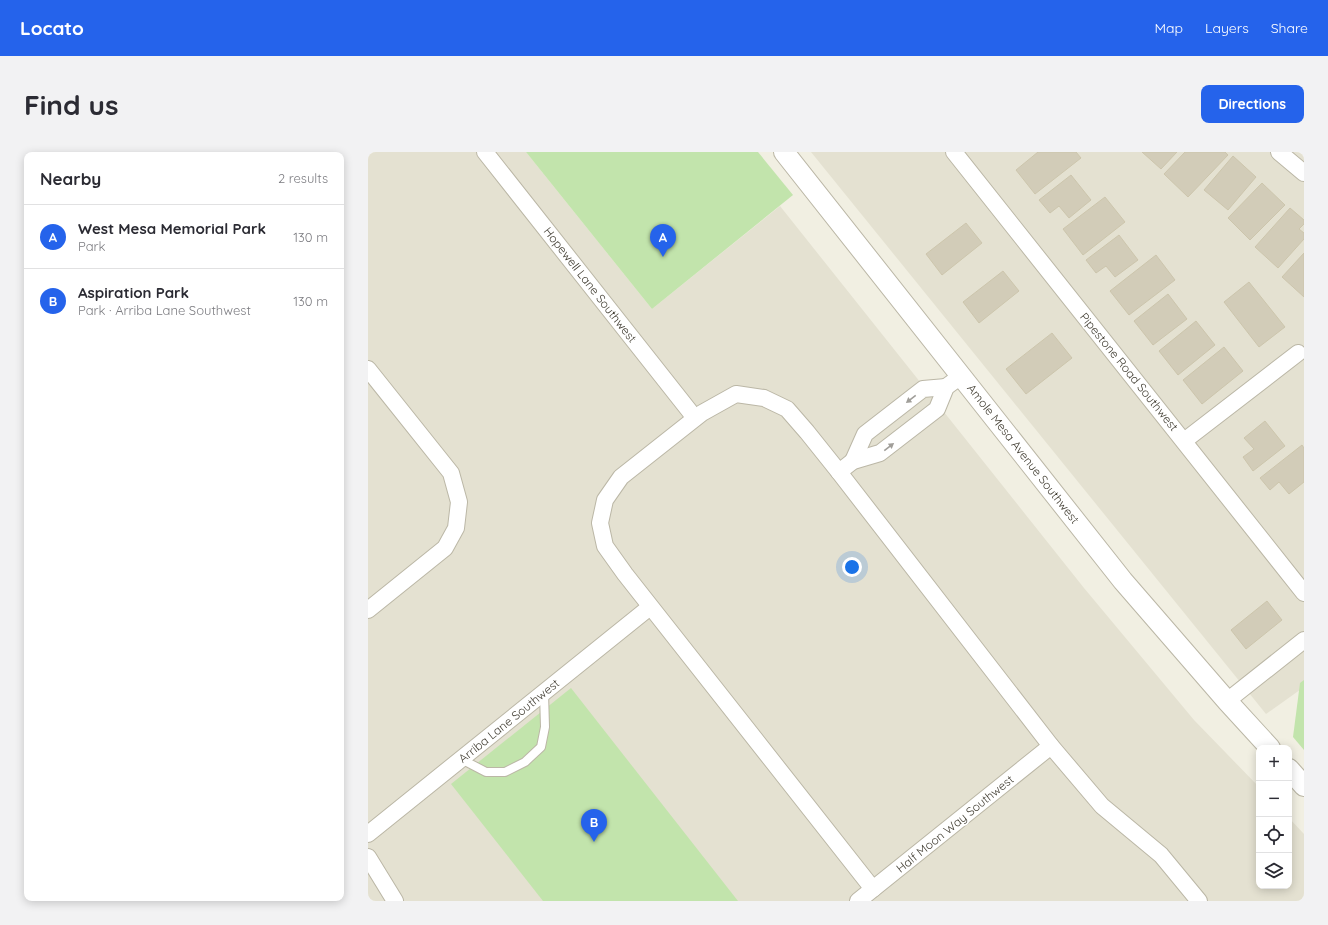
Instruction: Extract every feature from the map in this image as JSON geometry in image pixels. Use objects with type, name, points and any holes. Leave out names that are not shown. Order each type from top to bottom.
[{"type":"street","name":"Hopewell Lane Southwest","points":[[485,152],[695,418]]},
{"type":"street","name":"Amole Mesa Avenue Southwest","points":[[784,152],[954,381],[1123,581],[1267,745]]},
{"type":"street","name":"Pipestone Road Southwest","points":[[954,152],[1304,593]]},
{"type":"street","points":[[1280,152],[1304,173]]},
{"type":"street","points":[[1184,441],[1298,353]]},
{"type":"street","points":[[368,369],[451,473],[459,502],[456,528],[444,548],[368,610]]},
{"type":"street","points":[[839,472],[853,460],[865,434],[923,389],[954,381]]},
{"type":"street","points":[[853,460],[880,453],[904,435],[937,409],[954,381]]},
{"type":"street","points":[[873,889],[650,607],[605,546],[600,523],[605,500],[621,477],[695,418],[736,394],[764,398],[786,409],[807,432],[839,472],[1051,746],[1102,806],[1161,855],[1199,901]]},
{"type":"street","points":[[888,416],[904,435]]},
{"type":"street","name":"Arriba Lane Southwest","points":[[368,834],[650,607]]},
{"type":"street","points":[[1227,701],[1304,640]]},
{"type":"street","name":"Half Moon Way Southwest","points":[[858,901],[1051,746]]},
{"type":"street","points":[[1292,772],[1304,786]]},
{"type":"street","points":[[368,858],[395,901]]},
{"type":"lane","points":[[461,759],[486,772],[505,772],[525,762],[541,746],[545,726],[544,693]]},
{"type":"shaded area","points":[[368,152],[526,152],[652,309],[780,206],[1084,588],[1194,720],[1256,784],[1256,889],[1292,889],[1292,821],[1304,834],[1304,901],[368,901]]},
{"type":"shaded area","points":[[811,152],[1304,152],[1304,687],[1266,714]]},
{"type":"green space","points":[[526,152],[758,152],[793,195],[652,309]]},
{"type":"green space","points":[[1304,680],[1304,750],[1293,737],[1300,683]]},
{"type":"green space","points":[[571,688],[738,901],[543,901],[451,784]]},
{"type":"building","points":[[1038,152],[1076,152],[1081,158],[1035,194],[1016,170]]},
{"type":"building","points":[[1142,152],[1177,152],[1161,169]]},
{"type":"building","points":[[1185,152],[1225,152],[1228,155],[1188,197],[1164,174]]},
{"type":"building","points":[[1233,156],[1256,177],[1228,210],[1204,190]]},
{"type":"building","points":[[1071,175],[1091,200],[1069,218],[1059,206],[1050,213],[1039,200]]},
{"type":"building","points":[[1262,183],[1285,205],[1250,240],[1228,218]]},
{"type":"building","points":[[1105,197],[1125,222],[1083,255],[1063,229]]},
{"type":"building","points":[[1290,208],[1304,220],[1304,224],[1299,229],[1304,233],[1304,239],[1278,268],[1255,247]]},
{"type":"building","points":[[966,223],[982,243],[942,275],[926,254]]},
{"type":"building","points":[[1119,235],[1138,260],[1115,277],[1106,266],[1096,273],[1086,260]]},
{"type":"building","points":[[1304,253],[1304,297],[1282,277]]},
{"type":"building","points":[[1156,255],[1175,280],[1129,315],[1110,291]]},
{"type":"building","points":[[1003,271],[1019,291],[979,323],[963,302]]},
{"type":"building","points":[[1249,282],[1285,327],[1259,347],[1224,302]]},
{"type":"building","points":[[1168,294],[1187,319],[1153,345],[1134,321]]},
{"type":"building","points":[[1196,321],[1215,345],[1178,375],[1159,351]]},
{"type":"building","points":[[1052,333],[1072,358],[1026,394],[1006,369]]},
{"type":"building","points":[[1224,347],[1243,371],[1202,404],[1183,380]]},
{"type":"building","points":[[1265,421],[1285,446],[1253,471],[1243,457],[1254,449],[1244,438]]},
{"type":"building","points":[[1302,445],[1304,448],[1304,482],[1289,494],[1279,482],[1270,490],[1260,478]]},
{"type":"building","points":[[1267,601],[1282,620],[1246,649],[1231,630]]},
{"type":"place","name":"West Mesa Memorial Park","points":[[663,257]]},
{"type":"place","name":"Aspiration Park","points":[[594,842]]}]
